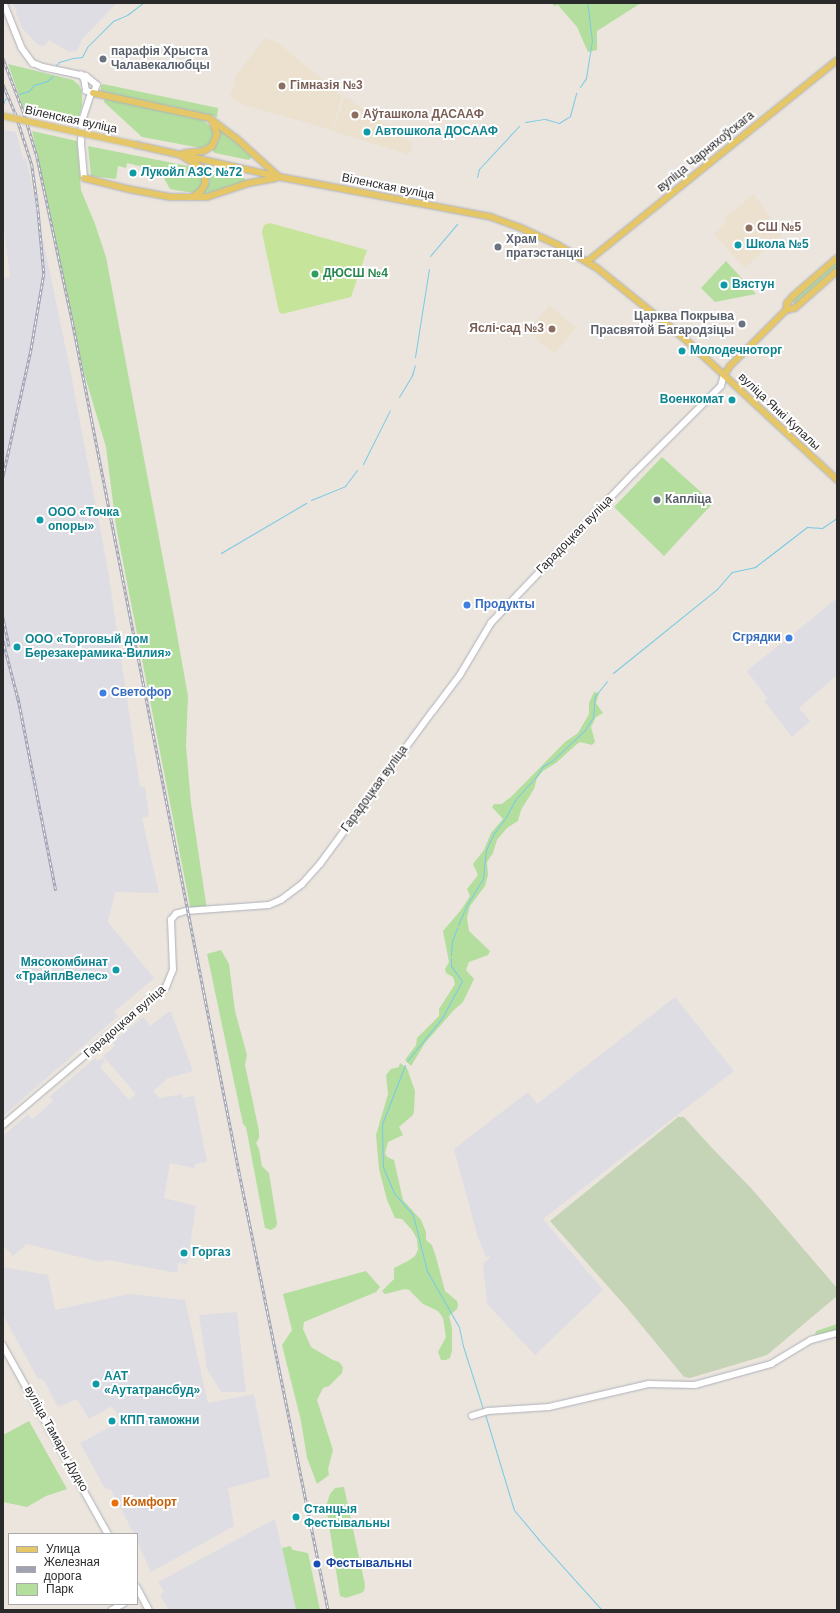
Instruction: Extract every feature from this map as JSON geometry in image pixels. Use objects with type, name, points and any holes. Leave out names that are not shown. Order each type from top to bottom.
[{"type":"main road","name":"вуліца Чарняхоўскага","points":[[588,261],[837,60]]},
{"type":"main road","points":[[93,93],[209,118],[236,138],[280,177]]},
{"type":"main road","name":"Віленская вуліца","points":[[3,116],[280,177],[491,217],[519,227],[588,261],[659,318],[724,375]]},
{"type":"main road","points":[[176,153],[204,151],[212,146],[216,134],[209,118]]},
{"type":"main road","points":[[176,153],[199,166],[205,174],[205,184],[201,191],[193,197]]},
{"type":"main road","points":[[84,178],[128,189],[170,197],[193,197],[216,195],[245,185],[280,177]]},
{"type":"main road","points":[[786,310],[787,303],[793,296],[837,258]]},
{"type":"main road","points":[[724,375],[730,366],[786,310],[795,308],[837,271]]},
{"type":"main road","name":"вуліца Янкі Купалы","points":[[724,375],[837,480]]},
{"type":"street","points":[[4,3],[22,48],[33,63],[43,67],[84,76],[97,85],[82,121],[81,144],[84,178]]},
{"type":"street","points":[[84,76],[86,84],[85,89],[93,93]]},
{"type":"street","points":[[86,84],[92,81]]},
{"type":"street","name":"Гарадоцкая вуліца","points":[[3,1125],[166,987],[173,970],[171,920],[176,914],[186,911],[269,905],[281,900],[302,884],[320,864],[442,699],[460,674],[491,624],[633,474],[721,386],[724,375]]},
{"type":"street","points":[[472,1416],[488,1411],[549,1407],[649,1384],[695,1385],[771,1364],[812,1340],[837,1333]]},
{"type":"street","name":"вуліца Тамары Дудко","points":[[3,1345],[107,1533]]},
{"type":"street","points":[[139,1595],[149,1610]]},
{"type":"street","points":[[112,1610],[121,1605]]},
{"type":"shaded area","points":[[12,3],[117,3],[82,39],[77,51],[69,52],[49,40],[44,46],[37,44],[23,29],[16,14],[17,11]]},
{"type":"shaded area","name":"Гімназія №3","points":[[265,38],[277,42],[342,96],[332,130],[241,104],[230,97],[236,76]]},
{"type":"shaded area","name":"Аўташкола ДАСААФ","points":[[344,97],[412,143],[411,151],[407,154],[333,131]]},
{"type":"shaded area","points":[[3,130],[16,132],[23,159],[26,158],[70,369],[108,570],[140,787],[145,787],[149,816],[142,818],[159,893],[115,892],[108,922],[154,978],[114,1012],[118,1016],[3,1116],[3,278],[10,277],[3,221]]},
{"type":"shaded area","name":"СШ №5","points":[[754,194],[782,235],[745,268],[714,234],[726,222],[726,217]]},
{"type":"shaded area","name":"Яслі-сад №3","points":[[550,305],[576,328],[554,354],[528,331]]},
{"type":"shaded area","points":[[837,598],[837,675],[799,708],[810,721],[792,737],[764,701],[767,698],[747,671],[784,641],[783,640],[790,633],[792,635]]},
{"type":"shaded area","points":[[675,997],[734,1071],[543,1219],[603,1290],[535,1355],[487,1304],[483,1264],[491,1256],[486,1257],[478,1238],[454,1149],[528,1092],[537,1104]]},
{"type":"shaded area","points":[[168,1012],[171,1012],[193,1071],[168,1078],[153,1091],[160,1098],[182,1094],[183,1098],[194,1096],[207,1162],[195,1164],[195,1168],[170,1163],[164,1198],[196,1206],[187,1264],[178,1263],[177,1273],[108,1260],[100,1262],[27,1244],[13,1256],[3,1245],[3,1136],[28,1114],[32,1119],[53,1101],[49,1097],[95,1058],[98,1061],[103,1058],[105,1061],[100,1067],[129,1100],[136,1094],[103,1056],[115,1046],[113,1042],[143,1017],[150,1026]]},
{"type":"shaded area","points":[[3,1267],[48,1275],[55,1310],[129,1294],[185,1300],[208,1403],[254,1394],[270,1477],[228,1488],[234,1526],[151,1572],[138,1543],[138,1533],[133,1533],[111,1490],[104,1487],[80,1443],[121,1421],[112,1406],[89,1419],[77,1399],[58,1407],[45,1382],[40,1378],[38,1379],[3,1315]]},
{"type":"shaded area","points":[[237,1312],[246,1392],[221,1392],[207,1369],[199,1315]]},
{"type":"shaded area","points":[[275,1519],[296,1610],[169,1610],[160,1595],[164,1592],[158,1582]]},
{"type":"green space","points":[[552,3],[641,3],[597,31],[597,50],[588,52],[577,27],[558,5],[554,6]]},
{"type":"green space","points":[[8,64],[73,80],[79,85],[82,92],[82,106],[77,124],[25,113]]},
{"type":"green space","points":[[103,84],[218,108],[217,117],[101,92],[101,85]]},
{"type":"green space","points":[[105,98],[203,120],[211,127],[213,132],[212,140],[209,144],[201,148],[142,137],[104,102]]},
{"type":"green space","points":[[218,126],[252,157],[249,160],[215,153],[212,150],[219,140],[220,135]]},
{"type":"green space","points":[[32,131],[77,141],[81,190],[95,224],[106,257],[188,696],[186,746],[191,803],[207,910],[191,911],[116,526],[106,447],[84,373]]},
{"type":"green space","points":[[88,146],[193,167],[202,173],[203,183],[194,193],[170,189],[160,171],[127,163],[126,168],[118,166],[116,179],[91,176]]},
{"type":"green space","points":[[210,169],[243,175],[246,181],[206,194],[204,193],[209,182],[207,170]]},
{"type":"green space","name":"ДЮСШ №4","points":[[270,223],[367,250],[351,297],[282,314],[279,312],[262,232],[264,225]]},
{"type":"green space","points":[[726,261],[756,294],[715,302],[701,288]]},
{"type":"green space","points":[[837,261],[837,269],[796,305],[791,300]]},
{"type":"green space","points":[[662,457],[713,503],[664,556],[614,507]]},
{"type":"green space","points":[[594,692],[599,693],[596,703],[603,713],[596,717],[591,727],[595,742],[592,745],[580,742],[556,763],[543,771],[537,778],[534,789],[521,810],[518,821],[507,828],[497,840],[493,853],[487,862],[488,875],[485,886],[470,906],[467,918],[469,931],[490,951],[488,955],[469,962],[466,970],[474,979],[463,1002],[425,1043],[411,1066],[405,1060],[416,1045],[417,1038],[439,1016],[439,1009],[455,984],[453,977],[446,973],[445,969],[449,962],[443,931],[461,910],[470,896],[467,889],[478,875],[473,864],[484,850],[491,833],[503,819],[492,807],[494,804],[502,804],[512,796],[565,742],[578,733],[589,714],[589,703]]},
{"type":"green space","points":[[221,950],[229,964],[235,1011],[247,1055],[245,1065],[259,1131],[259,1138],[256,1143],[259,1149],[262,1166],[269,1173],[277,1223],[276,1227],[271,1230],[265,1228],[246,1127],[243,1124],[207,954]]},
{"type":"green space","points":[[400,1063],[407,1068],[415,1091],[414,1112],[413,1115],[399,1127],[403,1135],[388,1142],[385,1153],[387,1157],[394,1160],[403,1200],[421,1220],[426,1232],[426,1240],[432,1245],[445,1291],[457,1301],[457,1309],[449,1316],[452,1328],[452,1350],[450,1358],[446,1360],[441,1360],[438,1352],[446,1337],[443,1318],[438,1311],[423,1304],[409,1290],[405,1289],[385,1294],[382,1291],[394,1279],[394,1268],[415,1256],[418,1250],[417,1239],[412,1230],[402,1219],[395,1218],[387,1200],[379,1169],[376,1135],[388,1094],[386,1075],[391,1069],[399,1067]]},
{"type":"green space","points":[[678,1117],[684,1117],[751,1188],[837,1288],[837,1296],[767,1355],[690,1378],[684,1377],[627,1308],[550,1221]]},
{"type":"green space","points":[[366,1271],[380,1287],[376,1292],[304,1322],[303,1329],[311,1347],[339,1362],[343,1367],[342,1373],[329,1386],[323,1388],[317,1400],[333,1450],[328,1469],[329,1475],[317,1484],[307,1458],[301,1421],[282,1345],[292,1330],[283,1294]]},
{"type":"green space","points":[[837,1324],[837,1330],[815,1335],[816,1331]]},
{"type":"green space","points":[[29,1421],[67,1489],[46,1496],[27,1507],[3,1502],[3,1435]]},
{"type":"green space","points":[[344,1487],[365,1585],[364,1591],[346,1598],[340,1596],[327,1512],[327,1503],[330,1494],[335,1488]]},
{"type":"green space","points":[[290,1546],[293,1550],[308,1553],[320,1610],[296,1610],[282,1548]]},
{"type":"waterway","points":[[56,65],[59,62],[82,57],[87,47],[113,21],[127,15],[143,3]]},
{"type":"waterway","points":[[580,87],[586,78],[592,41],[587,3]]},
{"type":"waterway","points":[[19,94],[29,91],[34,85],[47,81],[53,76]]},
{"type":"waterway","points":[[525,122],[545,119],[559,123],[570,116],[576,93]]},
{"type":"waterway","points":[[3,104],[7,98]]},
{"type":"waterway","points":[[477,177],[479,169],[519,126]]},
{"type":"waterway","points":[[430,256],[457,224]]},
{"type":"waterway","points":[[415,357],[429,269]]},
{"type":"waterway","points":[[399,397],[412,375],[415,365]]},
{"type":"waterway","points":[[363,464],[390,410]]},
{"type":"waterway","points":[[311,500],[345,486],[357,470]]},
{"type":"waterway","points":[[221,553],[306,503]]},
{"type":"waterway","points":[[613,673],[717,589],[732,572],[755,567],[807,527],[822,528],[837,518]]},
{"type":"waterway","points":[[458,925],[467,905],[483,878],[486,850],[494,833],[506,817],[515,800],[536,777],[543,766],[552,761],[585,730],[593,717],[595,696],[607,681]]},
{"type":"waterway","points":[[451,955],[452,941],[457,928]]},
{"type":"waterway","points":[[407,1061],[442,1018],[462,981],[451,966],[451,958]]},
{"type":"waterway","points":[[405,1065],[382,1124],[383,1167],[394,1193],[413,1215],[427,1271],[459,1327],[463,1346],[483,1409]]},
{"type":"waterway","points":[[485,1414],[514,1510],[602,1610]]},
{"type":"railway","points":[[3,58],[24,113],[37,156],[73,324],[240,1176],[328,1610]]},
{"type":"railway","points":[[3,84],[15,112],[32,165],[38,208],[44,274],[31,351],[3,477]]},
{"type":"railway","points":[[3,617],[9,646]]},
{"type":"railway","points":[[3,640],[19,702]]},
{"type":"railway","points":[[18,697],[56,890]]},
{"type":"place","name":"парафія Хрыста Чалавекалюбцы","points":[[103,59]]},
{"type":"place","name":"Гімназія №3","points":[[282,86]]},
{"type":"place","name":"Аўташкола ДАСААФ","points":[[355,115]]},
{"type":"place","name":"Автошкола ДОСААФ","points":[[367,132]]},
{"type":"place","name":"Лукойл АЗС №72","points":[[133,173]]},
{"type":"place","name":"СШ №5","points":[[749,228]]},
{"type":"place","name":"Школа №5","points":[[738,245]]},
{"type":"place","name":"Храм пратэстанцкі","points":[[498,247]]},
{"type":"place","name":"ДЮСШ №4","points":[[315,274]]},
{"type":"place","name":"Вястун","points":[[724,285]]},
{"type":"place","name":"Царква Покрыва Прасвятой Багародзіцы","points":[[742,324]]},
{"type":"place","name":"Яслі-сад №3","points":[[552,329]]},
{"type":"place","name":"Молодечноторг","points":[[682,351]]},
{"type":"place","name":"Военкомат","points":[[732,400]]},
{"type":"place","name":"Капліца","points":[[657,500]]},
{"type":"place","name":"ООО «Точка опоры»","points":[[40,520]]},
{"type":"place","name":"Продукты","points":[[467,605]]},
{"type":"place","name":"Сгрядки","points":[[789,638]]},
{"type":"place","name":"ООО «Торговый дом Березакерамика-Вилия»","points":[[17,647]]},
{"type":"place","name":"Светофор","points":[[103,693]]},
{"type":"place","name":"Мясокомбинат «ТрайплВелес»","points":[[116,970]]},
{"type":"place","name":"Горгаз","points":[[184,1253]]},
{"type":"place","name":"ААТ «Аутатрансбуд»","points":[[96,1384]]},
{"type":"place","name":"КПП таможни","points":[[112,1421]]},
{"type":"place","name":"Комфорт","points":[[115,1503]]},
{"type":"place","name":"Станцыя Фестывальны","points":[[296,1517]]},
{"type":"place","name":"Фестывальны","points":[[317,1564]]}]
